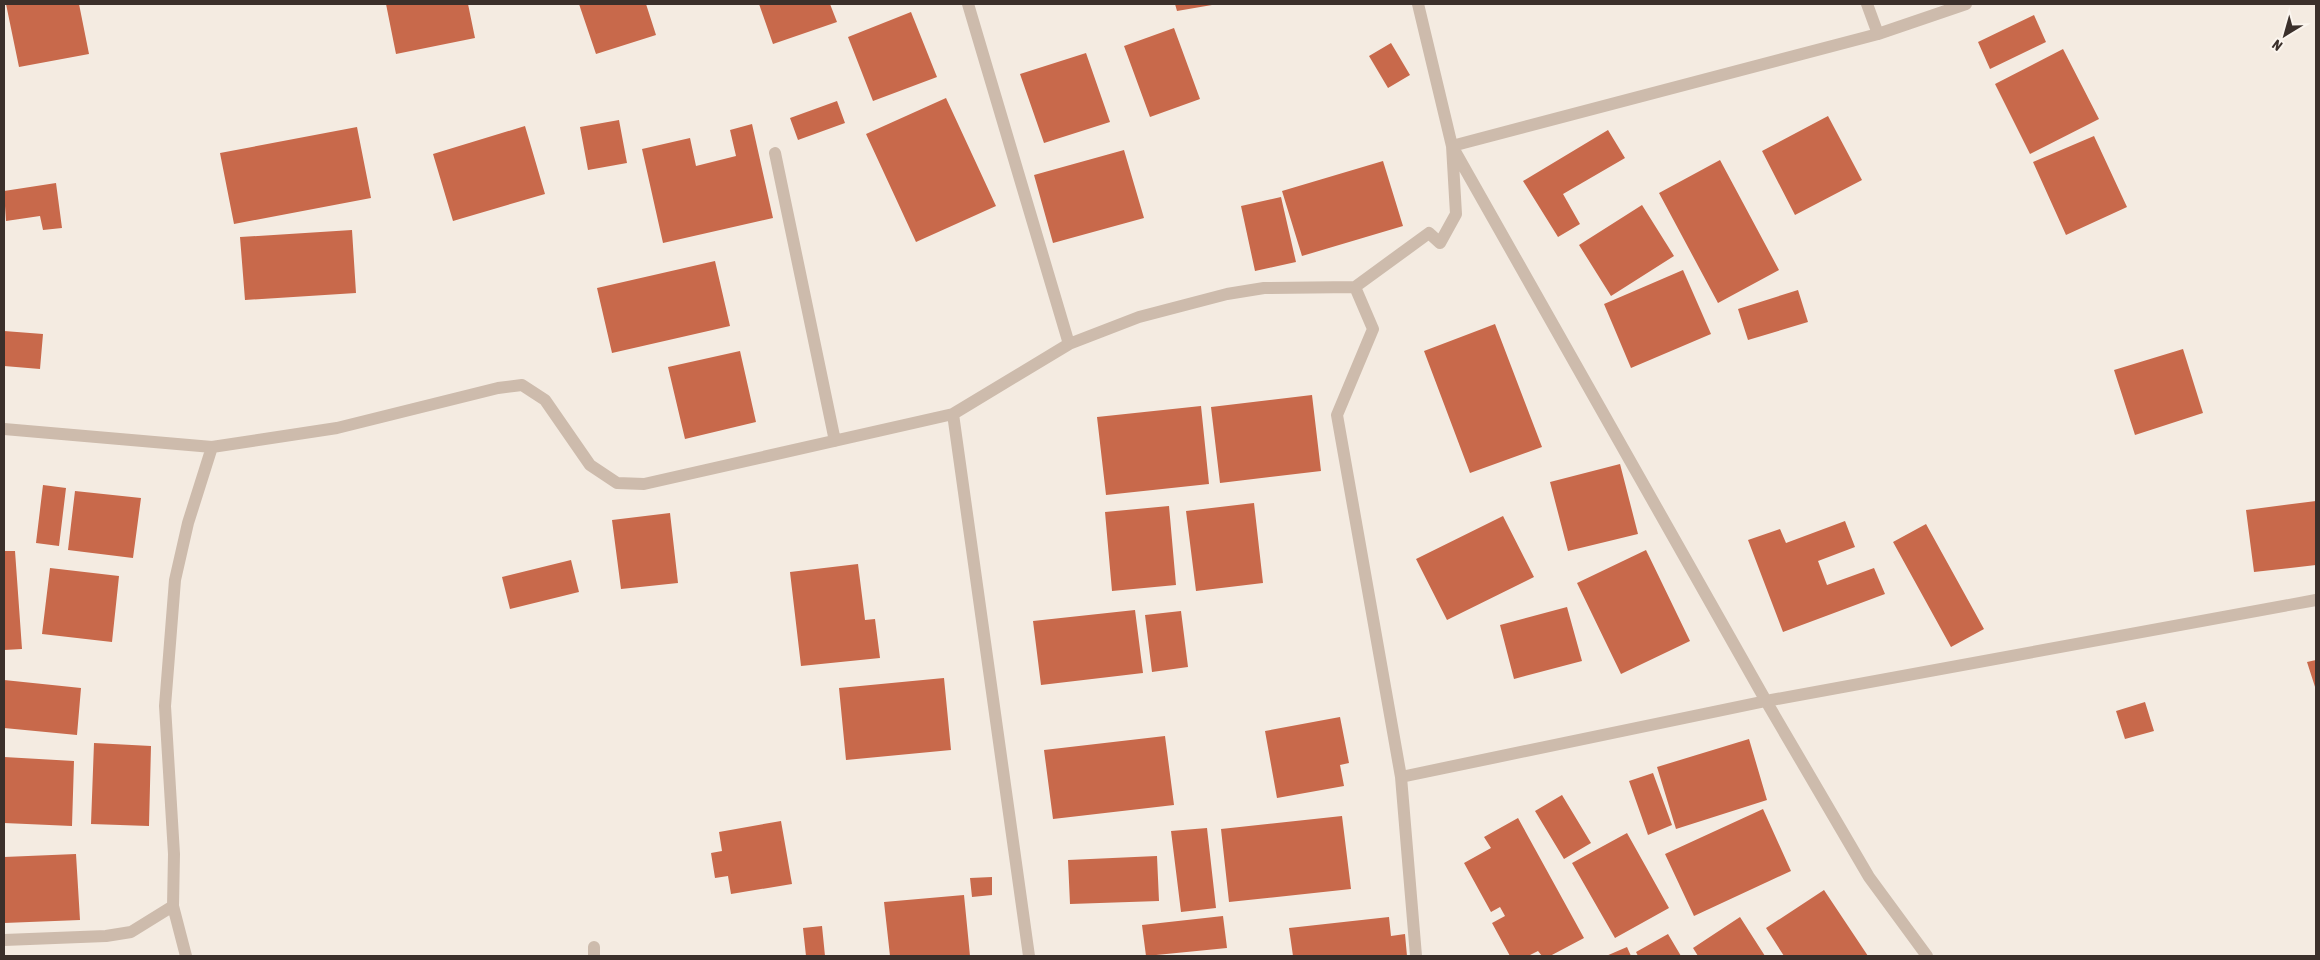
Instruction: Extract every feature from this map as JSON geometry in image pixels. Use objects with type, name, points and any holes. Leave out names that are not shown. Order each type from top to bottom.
[{"type":"street","points":[[968,4],[1069,344]]},
{"type":"street","points":[[4,429],[212,447],[337,428],[498,388],[522,385],[545,400],[590,465],[617,483],[644,484],[953,414],[1069,344],[1139,317],[1227,294],[1264,288],[1355,287],[1429,233],[1440,243],[1456,214],[1452,146],[1418,4]]},
{"type":"street","points":[[1867,4],[1878,34]]},
{"type":"street","points":[[1452,146],[1878,34],[1966,4]]},
{"type":"street","points":[[1452,146],[1766,701],[1869,877],[1927,956]]},
{"type":"street","points":[[775,154],[835,441]]},
{"type":"street","points":[[1355,287],[1373,330],[1337,415],[1401,777],[1416,956]]},
{"type":"street","points":[[953,414],[1029,956]]},
{"type":"street","points":[[186,956],[173,906],[174,854],[165,706],[175,580],[188,523],[212,447]]},
{"type":"street","points":[[1401,777],[1766,701],[2316,600]]},
{"type":"street","points":[[4,940],[106,936],[131,932],[173,906]]},
{"type":"building","points":[[6,4],[79,4],[89,54],[19,67]]},
{"type":"building","points":[[386,4],[468,4],[475,38],[396,54]]},
{"type":"building","points":[[579,4],[646,4],[656,35],[596,54]]},
{"type":"building","points":[[759,4],[830,4],[837,22],[773,44]]},
{"type":"building","points":[[1175,4],[1212,4],[1212,5],[1177,11]]},
{"type":"building","points":[[911,12],[937,77],[873,101],[848,37]]},
{"type":"building","points":[[2034,15],[2046,42],[1990,69],[1978,42]]},
{"type":"building","points":[[1174,28],[1200,99],[1150,117],[1124,46]]},
{"type":"building","points":[[1391,43],[1410,75],[1388,88],[1369,56]]},
{"type":"building","points":[[2063,49],[2099,119],[2030,154],[1995,84]]},
{"type":"building","points":[[1086,53],[1110,122],[1044,143],[1020,74]]},
{"type":"building","points":[[946,98],[996,206],[916,242],[866,134]]},
{"type":"building","points":[[837,101],[845,123],[798,140],[790,118]]},
{"type":"building","points":[[1828,116],[1862,180],[1795,215],[1762,151]]},
{"type":"building","points":[[619,120],[627,163],[588,170],[580,127]]},
{"type":"building","points":[[752,124],[773,218],[663,243],[642,149],[690,138],[696,166],[736,156],[730,130]]},
{"type":"building","points":[[525,126],[545,194],[453,221],[433,154]]},
{"type":"building","points":[[357,127],[371,198],[234,224],[220,153]]},
{"type":"building","points":[[1608,130],[1625,158],[1563,194],[1580,224],[1558,237],[1523,181]]},
{"type":"building","points":[[2094,136],[2127,207],[2066,235],[2033,162]]},
{"type":"building","points":[[1124,150],[1144,218],[1053,243],[1034,175]]},
{"type":"building","points":[[1720,160],[1779,270],[1718,303],[1659,193]]},
{"type":"building","points":[[1383,161],[1403,226],[1302,256],[1282,191]]},
{"type":"building","points":[[56,183],[62,228],[43,230],[40,216],[6,221],[4,191]]},
{"type":"building","points":[[1281,197],[1296,262],[1255,271],[1241,206]]},
{"type":"building","points":[[1642,205],[1674,256],[1611,296],[1579,245]]},
{"type":"building","points":[[352,230],[356,293],[245,300],[240,237]]},
{"type":"building","points":[[715,261],[730,326],[612,353],[597,288]]},
{"type":"building","points":[[1683,270],[1711,334],[1631,368],[1604,304]]},
{"type":"building","points":[[1798,290],[1808,322],[1748,340],[1738,309]]},
{"type":"building","points":[[1495,324],[1542,447],[1470,473],[1424,351]]},
{"type":"building","points":[[4,331],[43,334],[40,369],[4,366]]},
{"type":"building","points":[[2183,349],[2203,413],[2135,435],[2114,370]]},
{"type":"building","points":[[740,351],[756,422],[685,439],[668,367]]},
{"type":"building","points":[[1312,395],[1321,471],[1220,483],[1211,407]]},
{"type":"building","points":[[1201,406],[1209,484],[1106,495],[1097,417]]},
{"type":"building","points":[[1620,464],[1638,534],[1568,551],[1550,482]]},
{"type":"building","points":[[43,485],[66,488],[59,546],[36,543]]},
{"type":"building","points":[[75,491],[141,498],[133,558],[68,550]]},
{"type":"building","points":[[2316,501],[2316,565],[2254,572],[2246,510]]},
{"type":"building","points":[[1254,503],[1263,583],[1196,591],[1186,511]]},
{"type":"building","points":[[1169,506],[1176,585],[1112,591],[1105,512]]},
{"type":"building","points":[[670,513],[678,583],[621,589],[612,520]]},
{"type":"building","points":[[1503,516],[1534,577],[1447,620],[1416,559]]},
{"type":"building","points":[[1845,521],[1855,547],[1818,561],[1827,585],[1874,568],[1885,594],[1783,632],[1748,540],[1780,529],[1786,543]]},
{"type":"building","points":[[1926,524],[1984,629],[1951,647],[1893,542]]},
{"type":"building","points":[[1646,550],[1690,641],[1621,674],[1577,583]]},
{"type":"building","points":[[4,551],[15,551],[22,649],[4,650]]},
{"type":"building","points":[[571,560],[579,592],[510,609],[502,577]]},
{"type":"building","points":[[858,564],[865,620],[875,619],[880,658],[801,666],[790,572]]},
{"type":"building","points":[[50,568],[119,576],[112,642],[42,634]]},
{"type":"building","points":[[1567,607],[1582,661],[1514,679],[1500,625]]},
{"type":"building","points":[[1135,610],[1143,673],[1041,685],[1033,621]]},
{"type":"building","points":[[1181,611],[1188,667],[1152,672],[1145,615]]},
{"type":"building","points":[[2316,660],[2316,690],[2307,662]]},
{"type":"building","points":[[944,678],[951,750],[846,760],[839,688]]},
{"type":"building","points":[[4,680],[81,688],[77,735],[4,728]]},
{"type":"building","points":[[2145,702],[2154,731],[2125,739],[2116,711]]},
{"type":"building","points":[[1340,717],[1349,763],[1340,765],[1344,786],[1277,798],[1265,731]]},
{"type":"building","points":[[1165,736],[1174,805],[1053,819],[1044,750]]},
{"type":"building","points":[[1749,739],[1767,800],[1676,829],[1657,767]]},
{"type":"building","points":[[94,743],[151,746],[149,826],[91,824]]},
{"type":"building","points":[[4,757],[74,761],[72,826],[4,823]]},
{"type":"building","points":[[1653,773],[1672,825],[1648,835],[1629,781]]},
{"type":"building","points":[[1562,795],[1591,843],[1564,859],[1535,811]]},
{"type":"building","points":[[1763,809],[1791,871],[1694,916],[1665,854]]},
{"type":"building","points":[[1342,816],[1351,889],[1229,902],[1221,829]]},
{"type":"building","points":[[1518,818],[1584,938],[1550,956],[1542,956],[1538,951],[1528,956],[1510,956],[1492,923],[1505,916],[1500,907],[1491,912],[1464,863],[1491,848],[1484,837]]},
{"type":"building","points":[[781,821],[792,884],[731,894],[728,876],[715,878],[711,853],[722,851],[719,832]]},
{"type":"building","points":[[1207,828],[1216,908],[1181,912],[1171,831]]},
{"type":"building","points":[[1627,833],[1669,908],[1615,938],[1572,863]]},
{"type":"building","points":[[76,854],[80,920],[4,923],[4,857]]},
{"type":"building","points":[[1157,856],[1159,901],[1070,904],[1068,860]]},
{"type":"building","points":[[992,877],[992,895],[972,897],[970,878]]},
{"type":"building","points":[[1824,890],[1868,956],[1784,956],[1766,928]]},
{"type":"building","points":[[964,895],[970,956],[890,956],[884,902]]},
{"type":"building","points":[[1223,916],[1227,948],[1146,956],[1142,925]]},
{"type":"building","points":[[1389,917],[1391,936],[1405,934],[1407,956],[1293,956],[1289,928]]},
{"type":"building","points":[[1740,917],[1765,956],[1698,956],[1693,948]]},
{"type":"building","points":[[822,926],[825,956],[806,956],[803,928]]},
{"type":"building","points":[[1668,934],[1681,956],[1638,956],[1636,952]]},
{"type":"building","points":[[1627,947],[1631,956],[1606,956]]}]
